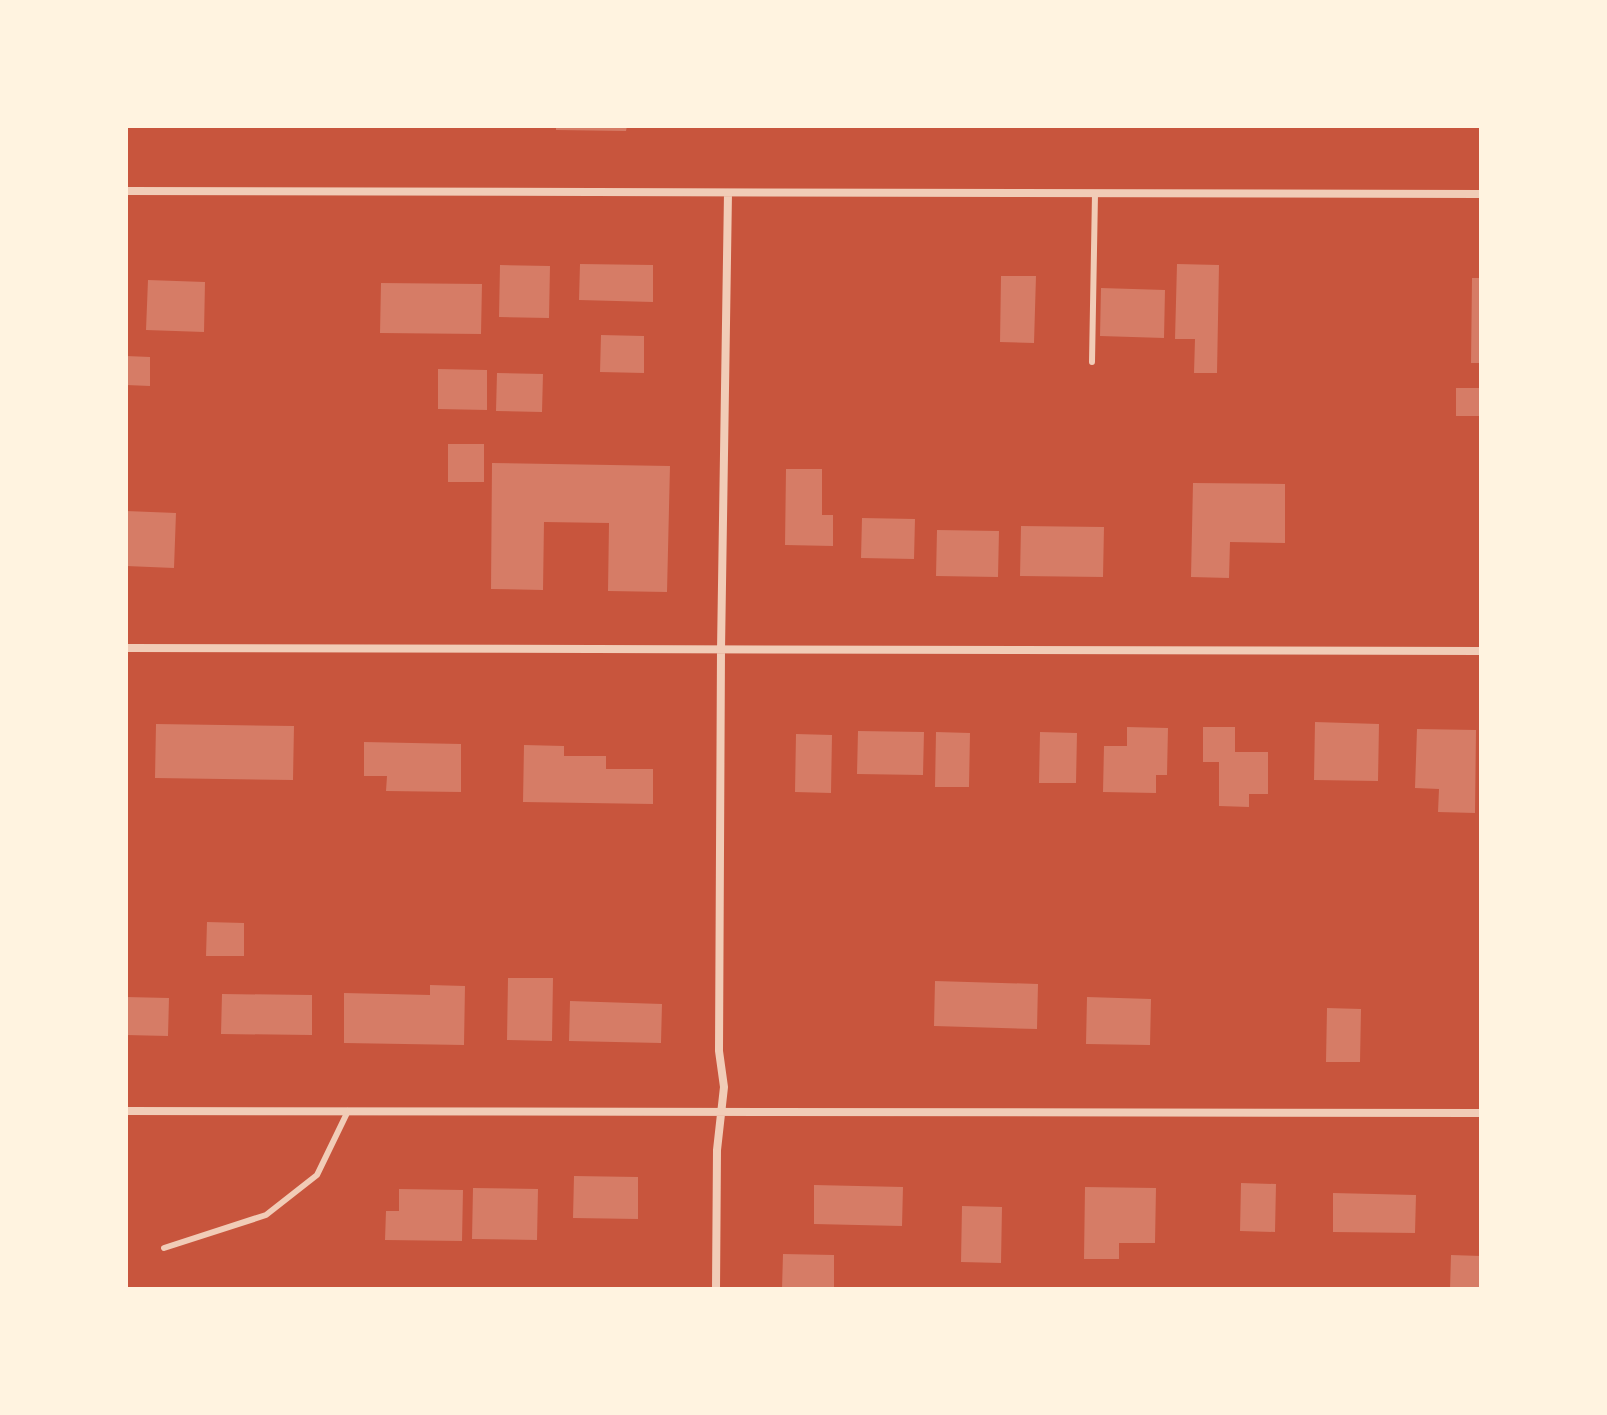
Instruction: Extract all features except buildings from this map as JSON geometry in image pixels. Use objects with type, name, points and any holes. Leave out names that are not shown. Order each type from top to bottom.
[{"type":"street","points":[[126,191],[1481,194]]},
{"type":"street","points":[[716,1289],[717,1150],[724,1087],[719,1051],[728,193]]},
{"type":"street","points":[[126,648],[1481,651]]},
{"type":"street","points":[[126,1111],[1481,1113]]},
{"type":"lane","points":[[1092,362],[1095,194]]},
{"type":"lane","points":[[164,1248],[266,1215],[317,1175],[348,1111]]}]
